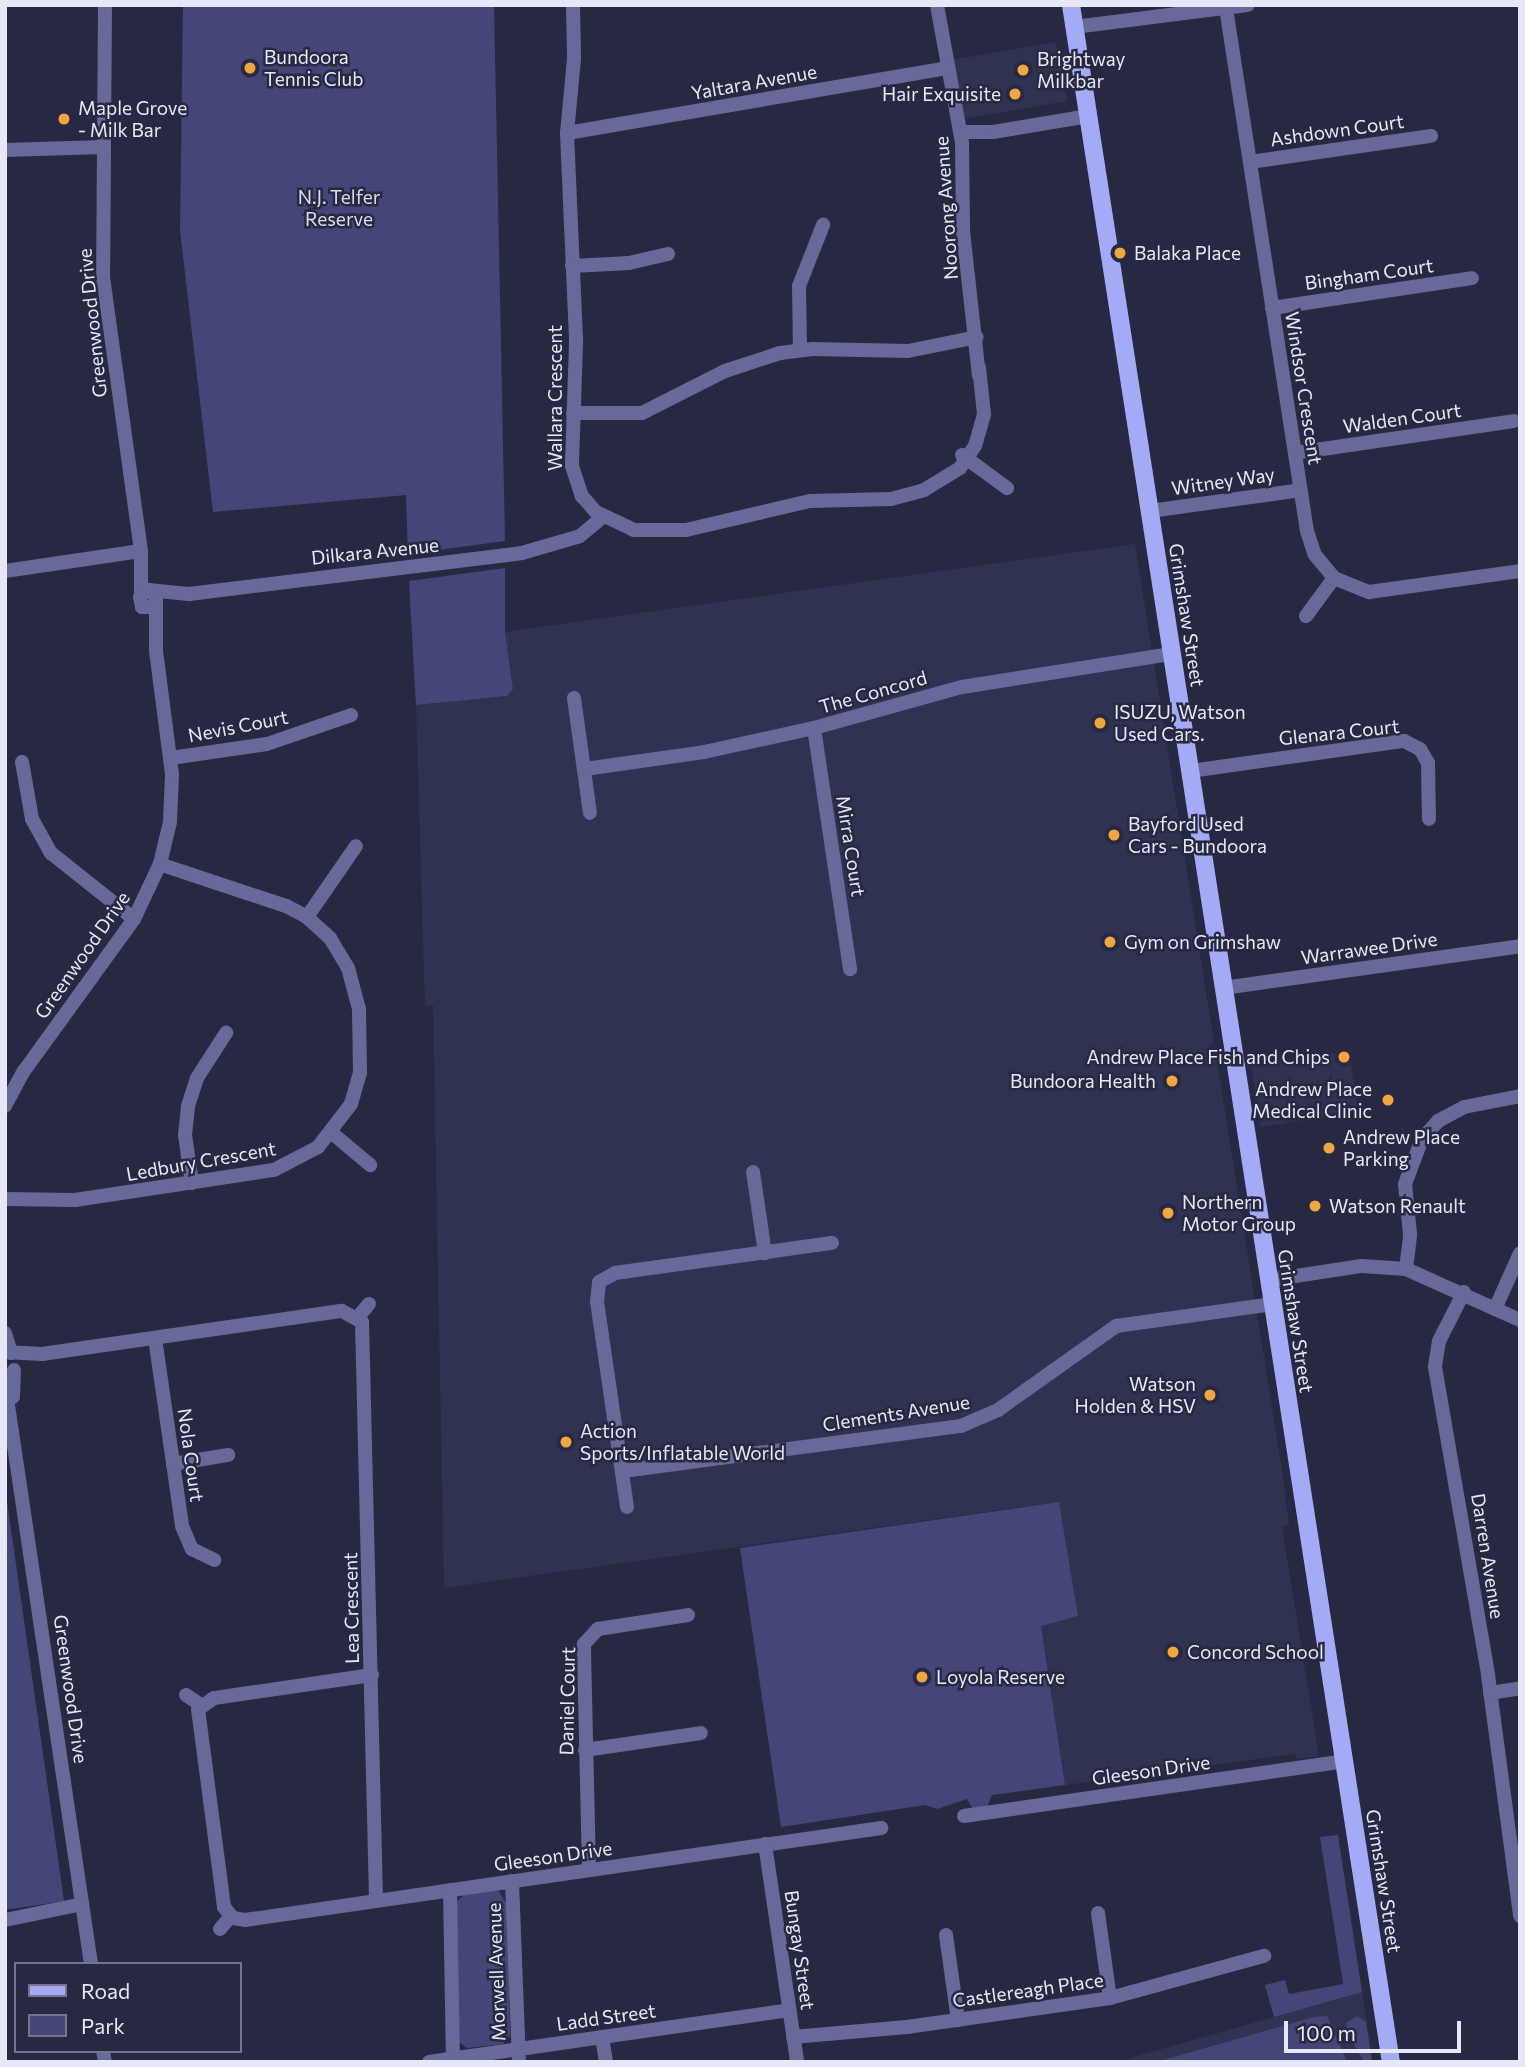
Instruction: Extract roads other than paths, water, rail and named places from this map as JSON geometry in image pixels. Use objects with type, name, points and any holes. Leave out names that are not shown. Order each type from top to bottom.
[{"type":"main road","name":"Grimshaw Street","points":[[1071,5],[1391,2062]]},
{"type":"street","name":"Greenwood Drive","points":[[5,1105],[32,1060],[134,919],[160,864],[171,808],[171,758],[151,599],[141,551],[105,296],[105,5]]},
{"type":"street","name":"Wallara Crescent","points":[[573,5],[574,59],[567,133],[572,266],[573,476],[599,515]]},
{"type":"street","name":"Noorong Avenue","points":[[937,5],[962,138],[963,230],[979,368],[977,419],[965,457]]},
{"type":"street","points":[[1074,27],[1248,5]]},
{"type":"street","name":"Windsor Crescent","points":[[1226,8],[1310,543],[1334,578]]},
{"type":"street","name":"Yaltara Avenue","points":[[567,133],[948,68]]},
{"type":"street","points":[[962,138],[1089,116]]},
{"type":"street","name":"Ashdown Court","points":[[1250,162],[1431,136]]},
{"type":"street","points":[[5,150],[104,147]]},
{"type":"street","points":[[800,350],[799,286],[823,225]]},
{"type":"street","points":[[572,266],[629,263],[668,254]]},
{"type":"street","name":"Bingham Court","points":[[1272,308],[1472,278]]},
{"type":"street","points":[[573,413],[642,413],[746,362],[800,350],[908,351],[977,337]]},
{"type":"street","name":"Walden Court","points":[[1295,453],[1514,421]]},
{"type":"street","points":[[599,515],[634,530],[686,530],[810,501],[860,498],[920,486],[965,457],[1007,488]]},
{"type":"street","name":"Witney Way","points":[[1150,511],[1301,490]]},
{"type":"street","name":"Dilkara Avenue","points":[[151,599],[522,553],[564,543],[599,515]]},
{"type":"street","points":[[5,571],[141,551]]},
{"type":"street","points":[[1306,616],[1334,578],[1370,592],[1520,571]]},
{"type":"street","name":"The Concord","points":[[585,769],[704,752],[814,728],[962,687],[1171,654]]},
{"type":"street","points":[[574,698],[590,813]]},
{"type":"street","name":"Nevis Court","points":[[171,758],[267,744],[351,715]]},
{"type":"street","name":"Mirra Court","points":[[814,728],[850,969]]},
{"type":"street","name":"Glenara Court","points":[[1190,771],[1404,741],[1420,748],[1428,763],[1429,819]]},
{"type":"street","points":[[22,762],[32,819],[51,853],[134,919]]},
{"type":"street","points":[[307,917],[356,846]]},
{"type":"street","name":"Ledbury Crescent","points":[[5,1199],[75,1200],[282,1168],[305,1157],[332,1133],[351,1104],[360,1073],[359,1009],[340,953],[307,917],[160,864]]},
{"type":"street","name":"Warrawee Drive","points":[[1223,988],[1520,946]]},
{"type":"street","points":[[192,1183],[185,1135],[188,1105],[197,1078],[226,1033]]},
{"type":"street","points":[[1406,1269],[1410,1234],[1405,1184],[1422,1139],[1438,1121],[1464,1107],[1520,1096]]},
{"type":"street","points":[[332,1133],[370,1165]]},
{"type":"street","points":[[753,1172],[765,1253]]},
{"type":"street","points":[[627,1507],[597,1303],[599,1282],[615,1273],[832,1243]]},
{"type":"street","points":[[1495,1309],[1520,1253]]},
{"type":"street","points":[[1269,1280],[1362,1266],[1406,1269],[1464,1292],[1520,1320]]},
{"type":"street","name":"Darren Avenue","points":[[1464,1292],[1439,1341],[1435,1367],[1490,1693],[1520,1916]]},
{"type":"street","points":[[11,1361],[42,1354],[342,1311],[358,1317],[369,1304]]},
{"type":"street","name":"Clements Avenue","points":[[623,1471],[961,1426],[998,1410],[1116,1326],[1273,1304]]},
{"type":"street","name":"Lea Crescent","points":[[358,1317],[366,1335],[376,1900]]},
{"type":"street","name":"Greenwood Drive","points":[[5,1333],[11,1361],[13,1420]]},
{"type":"street","name":"Nola Court","points":[[155,1338],[173,1464],[188,1543],[197,1553],[215,1560]]},
{"type":"street","name":"Greenwood Drive","points":[[5,1385],[13,1420],[91,1962]]},
{"type":"street","points":[[173,1464],[228,1455]]},
{"type":"street","name":"Daniel Court","points":[[589,1870],[583,1651],[587,1636],[598,1629],[688,1615]]},
{"type":"street","points":[[220,1929],[231,1916],[224,1907],[196,1718],[201,1704],[214,1698],[372,1675]]},
{"type":"street","points":[[1490,1693],[1520,1689]]},
{"type":"street","points":[[186,1695],[201,1704]]},
{"type":"street","points":[[585,1750],[701,1733]]},
{"type":"street","name":"Gleeson Drive","points":[[964,1816],[1344,1761]]},
{"type":"street","name":"Gleeson Drive","points":[[231,1916],[245,1920],[881,1828]]},
{"type":"street","name":"Bungay Street","points":[[765,1844],[797,2062]]},
{"type":"street","name":"Morwell Avenue","points":[[512,1881],[519,2055]]},
{"type":"street","points":[[450,1890],[453,2060]]},
{"type":"street","points":[[5,1920],[83,1909]]},
{"type":"street","points":[[1098,1913],[1110,1998]]},
{"type":"street","points":[[946,1935],[958,2020]]},
{"type":"street","name":"Castlereagh Place","points":[[793,2038],[958,2020],[1110,1998],[1264,1956]]},
{"type":"street","name":"Ladd Street","points":[[429,2062],[519,2055],[602,2037],[789,2010]]},
{"type":"street","points":[[602,2037],[606,2062]]},
{"type":"place","name":"Bundoora Tennis Club","points":[[250,68]]},
{"type":"place","name":"Brightway Milkbar","points":[[1023,70]]},
{"type":"place","name":"Hair Exquisite","points":[[1015,94]]},
{"type":"place","name":"Maple Grove - Milk Bar","points":[[64,119]]},
{"type":"place","name":"Balaka Place","points":[[1120,253]]},
{"type":"place","name":"ISUZU, Watson Used Cars.","points":[[1100,723]]},
{"type":"place","name":"Bayford Used Cars - Bundoora","points":[[1114,835]]},
{"type":"place","name":"Gym on Grimshaw","points":[[1110,942]]},
{"type":"place","name":"Andrew Place Fish and Chips","points":[[1344,1057]]},
{"type":"place","name":"Bundoora Health","points":[[1172,1081]]},
{"type":"place","name":"Andrew Place Medical Clinic","points":[[1388,1100]]},
{"type":"place","name":"Andrew Place Parking","points":[[1329,1148]]},
{"type":"place","name":"Watson Renault","points":[[1315,1206]]},
{"type":"place","name":"Northern Motor Group","points":[[1168,1213]]},
{"type":"place","name":"Watson Holden & HSV","points":[[1210,1395]]},
{"type":"place","name":"Action Sports/Inflatable World","points":[[566,1442]]},
{"type":"place","name":"Concord School","points":[[1173,1652]]},
{"type":"place","name":"Loyola Reserve","points":[[922,1677]]},
{"type":"park label","name":"N.J. Telfer Reserve","points":[[339,208]]}]
